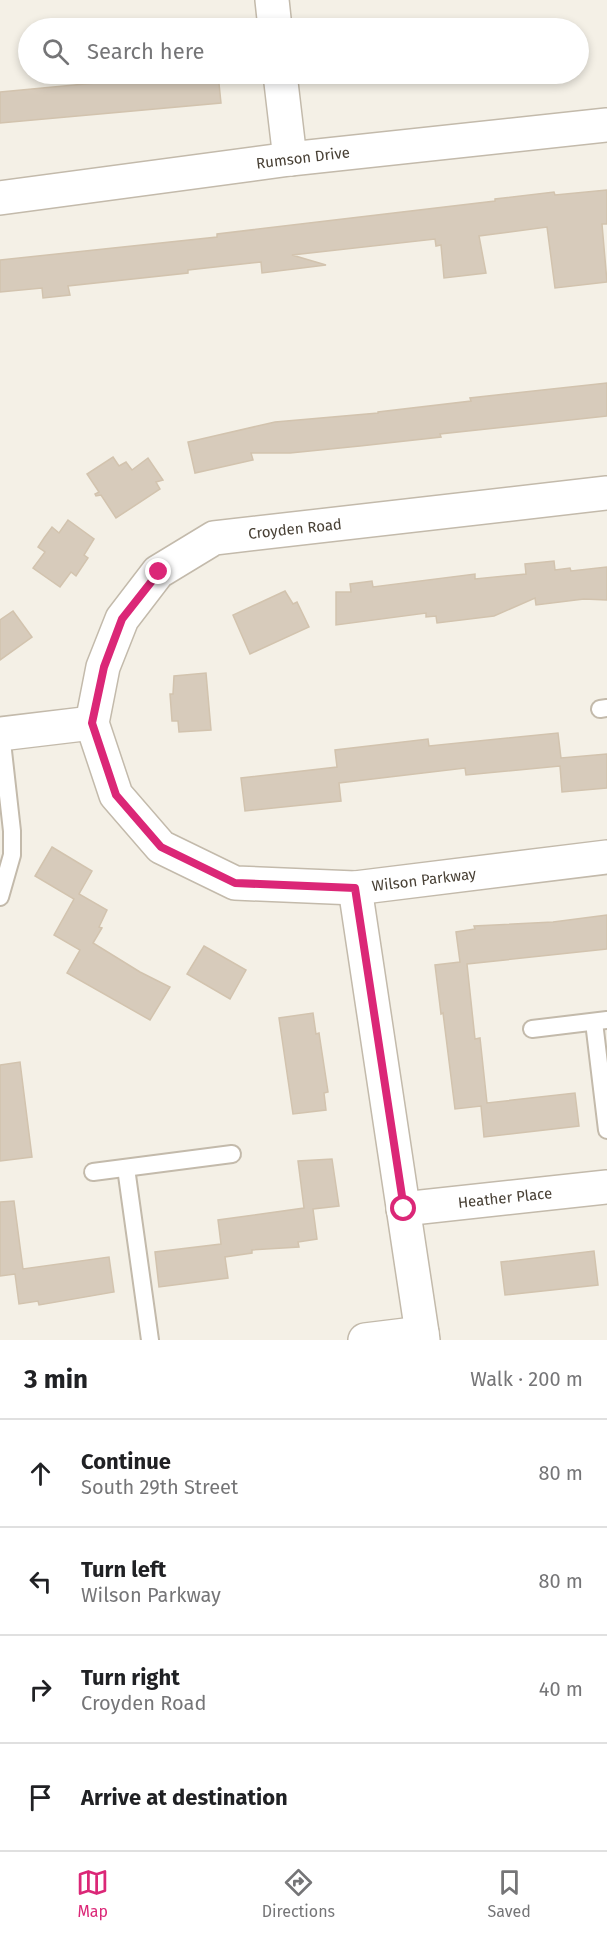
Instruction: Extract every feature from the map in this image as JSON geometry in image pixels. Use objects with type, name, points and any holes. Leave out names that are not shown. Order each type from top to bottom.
[{"type":"street","points":[[272,0],[274,18]]},
{"type":"street","points":[[281,84],[290,159]]},
{"type":"street","name":"Rumson Drive","points":[[0,198],[290,159],[607,125]]},
{"type":"street","name":"Croyden Road","points":[[92,723],[104,667],[122,619],[159,572],[214,538],[607,493]]},
{"type":"street","points":[[0,734],[92,723]]},
{"type":"street","name":"Wilson Parkway","points":[[92,723],[116,795],[161,847],[235,883],[355,888],[607,857]]},
{"type":"street","points":[[355,888],[422,1336],[365,1340]]},
{"type":"street","name":"Heather Place","points":[[404,1209],[607,1187]]},
{"type":"lane","points":[[0,734],[12,831],[12,855],[0,897]]},
{"type":"lane","points":[[532,1029],[601,1021],[607,1130]]},
{"type":"lane","points":[[93,1172],[232,1154]]},
{"type":"lane","points":[[126,1168],[150,1340]]},
{"type":"building","points":[[85,84],[219,84],[221,103],[0,123],[0,92]]},
{"type":"building","points":[[607,190],[607,224],[602,224],[607,282],[555,288],[547,227],[479,236],[486,273],[444,278],[441,245],[436,246],[435,239],[292,255],[326,265],[262,273],[261,262],[188,270],[188,273],[68,286],[70,295],[43,298],[42,288],[0,292],[0,260],[217,237],[217,234],[554,192],[555,195]]},
{"type":"building","points":[[607,383],[607,416],[440,434],[441,437],[360,446],[290,453],[251,453],[253,460],[195,473],[188,442],[275,422],[378,413],[471,401],[470,398]]},
{"type":"building","points":[[113,457],[119,466],[126,462],[132,470],[148,458],[163,480],[156,482],[160,489],[116,518],[101,495],[96,496],[95,494],[99,492],[87,474]]},
{"type":"building","points":[[68,520],[94,539],[84,555],[88,558],[76,576],[71,572],[60,587],[33,568],[45,552],[38,547],[52,527],[59,533]]},
{"type":"building","points":[[554,561],[555,570],[570,568],[571,571],[607,567],[607,600],[584,599],[536,605],[535,598],[494,616],[437,623],[436,616],[426,617],[426,613],[336,625],[336,592],[351,592],[350,584],[372,581],[373,587],[475,574],[475,579],[526,574],[525,564]]},
{"type":"building","points":[[285,591],[293,604],[297,602],[309,627],[250,654],[233,615]]},
{"type":"building","points":[[13,611],[32,637],[0,660],[0,620]]},
{"type":"building","points":[[206,673],[211,730],[179,732],[178,721],[172,721],[170,694],[173,694],[174,676]]},
{"type":"building","points":[[558,733],[561,758],[607,754],[607,788],[562,792],[560,766],[466,775],[465,768],[339,783],[341,801],[245,811],[241,778],[337,767],[335,750],[428,739],[429,746]]},
{"type":"building","points":[[52,847],[92,871],[79,894],[107,910],[99,927],[102,928],[93,943],[140,972],[170,987],[150,1020],[67,973],[80,950],[54,935],[74,899],[35,876]]},
{"type":"building","points":[[607,915],[607,949],[467,964],[475,1039],[480,1038],[487,1103],[575,1093],[579,1126],[484,1137],[481,1106],[455,1109],[435,965],[460,962],[456,932],[475,929],[474,926],[553,922]]},
{"type":"building","points":[[204,946],[246,970],[230,999],[187,974]]},
{"type":"building","points":[[313,1013],[316,1034],[319,1033],[328,1092],[324,1093],[326,1110],[293,1114],[279,1018]]},
{"type":"building","points":[[20,1062],[32,1157],[0,1161],[0,1065]]},
{"type":"building","points":[[332,1159],[339,1206],[313,1209],[317,1239],[298,1242],[299,1247],[252,1250],[252,1253],[225,1257],[228,1278],[159,1287],[155,1252],[221,1244],[218,1220],[304,1208],[298,1161]]},
{"type":"building","points":[[14,1201],[23,1269],[109,1257],[114,1292],[39,1305],[38,1301],[19,1304],[15,1274],[0,1276],[0,1202]]},
{"type":"building","points":[[594,1251],[598,1285],[505,1295],[501,1262]]},
{"type":"route","points":[[159,572],[122,619],[104,667],[92,723],[116,795],[161,847],[235,883],[355,888],[404,1209]]}]
